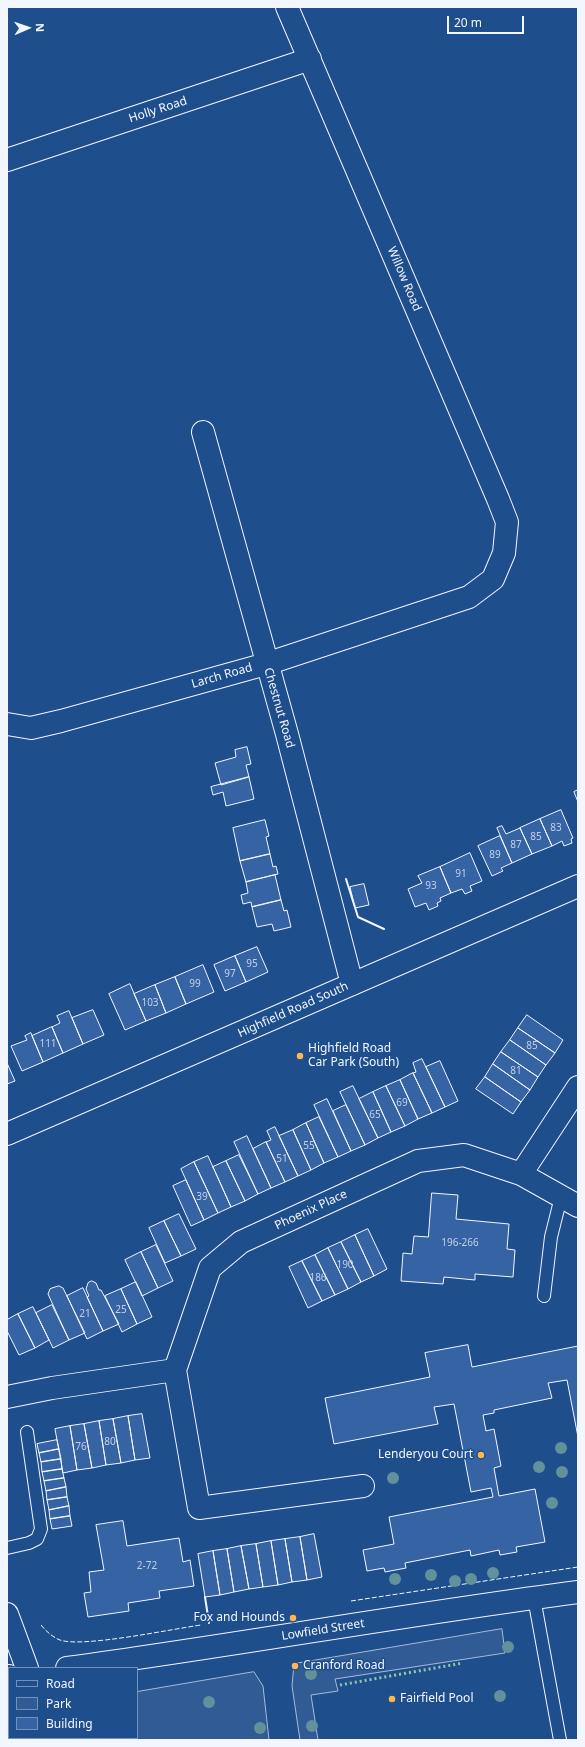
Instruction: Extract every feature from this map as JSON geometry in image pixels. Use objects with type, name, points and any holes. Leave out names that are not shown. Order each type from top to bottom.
[{"type":"street","name":"Willow Road","points":[[287,7],[498,499],[507,522],[504,553]]},
{"type":"street","name":"Holly Road","points":[[7,160],[310,59]]},
{"type":"street","name":"Chestnut Road","points":[[203,432],[266,664],[287,734],[352,984]]},
{"type":"street","name":"Larch Road","points":[[7,724],[31,728],[53,723],[266,664],[469,597],[492,579],[504,553]]},
{"type":"street","name":"Highfield Road South","points":[[7,1134],[578,886]]},
{"type":"street","points":[[521,1174],[578,1087]]},
{"type":"street","name":"Phoenix Place","points":[[363,1486],[199,1508],[175,1370],[210,1268],[241,1242],[418,1161],[464,1154],[521,1174],[569,1202]]},
{"type":"street","points":[[7,1397],[52,1388],[175,1370]]},
{"type":"street","name":"Lowfield Street","points":[[75,1667],[201,1650],[578,1592]]},
{"type":"street","points":[[7,1614],[27,1667]]},
{"type":"lane","points":[[544,1296],[551,1237],[569,1202]]},
{"type":"lane","points":[[7,1548],[28,1543],[37,1538],[41,1529],[27,1432]]},
{"type":"lane","points":[[534,1598],[560,1740]]},
{"type":"green space","points":[[502,1629],[505,1653],[335,1679],[338,1691],[311,1695],[318,1740],[300,1740],[292,1686],[294,1664]]},
{"type":"green space","points":[[254,1672],[263,1686],[269,1740],[67,1740],[138,1739],[138,1692]]},
{"type":"building","points":[[247,747],[251,764],[246,765],[249,777],[221,785],[215,763],[236,757],[235,750]]},
{"type":"building","points":[[249,777],[254,799],[226,806],[223,792],[213,795],[211,787]]},
{"type":"building","points":[[578,790],[578,802],[574,792]]},
{"type":"building","points":[[561,810],[573,838],[571,839],[572,843],[564,846],[562,841],[552,846],[540,819]]},
{"type":"building","points":[[540,819],[552,846],[532,854],[520,828]]},
{"type":"building","points":[[265,820],[269,836],[266,837],[270,854],[240,861],[233,828]]},
{"type":"building","points":[[502,826],[506,834],[520,828],[532,854],[512,863],[497,828]]},
{"type":"building","points":[[500,836],[512,863],[501,868],[503,871],[492,876],[478,846]]},
{"type":"building","points":[[470,853],[482,881],[470,886],[472,891],[465,894],[462,889],[451,893],[440,867]]},
{"type":"building","points":[[270,854],[273,867],[276,866],[278,874],[246,882],[240,861]]},
{"type":"building","points":[[440,867],[451,893],[440,898],[441,901],[437,903],[438,906],[429,910],[426,903],[415,907],[408,889],[422,883],[418,876]]},
{"type":"building","points":[[275,875],[281,900],[252,907],[251,902],[243,904],[241,895],[248,893],[246,882]]},
{"type":"building","points":[[364,884],[369,905],[355,908],[350,887]]},
{"type":"building","points":[[281,900],[284,911],[287,910],[291,927],[274,931],[272,924],[257,927],[252,907]]},
{"type":"building","points":[[257,947],[268,972],[246,982],[235,956]]},
{"type":"building","points":[[235,956],[246,982],[225,991],[214,965]]},
{"type":"building","points":[[203,965],[214,992],[186,1004],[175,977]]},
{"type":"building","points":[[175,977],[186,1004],[166,1013],[155,985]]},
{"type":"building","points":[[130,984],[146,1021],[125,1030],[109,994]]},
{"type":"building","points":[[155,985],[166,1013],[146,1021],[134,994]]},
{"type":"building","points":[[93,1010],[104,1035],[83,1044],[72,1018]]},
{"type":"building","points":[[69,1011],[83,1044],[63,1053],[52,1027],[60,1023],[57,1016]]},
{"type":"building","points":[[527,1015],[563,1040],[555,1053],[518,1028]]},
{"type":"building","points":[[52,1027],[63,1053],[43,1062],[32,1036]]},
{"type":"building","points":[[518,1028],[555,1053],[546,1065],[510,1040]]},
{"type":"building","points":[[31,1033],[43,1062],[22,1071],[11,1046],[27,1040],[25,1036]]},
{"type":"building","points":[[510,1040],[546,1065],[538,1077],[501,1052]]},
{"type":"building","points":[[501,1052],[538,1077],[530,1090],[493,1064]]},
{"type":"building","points":[[422,1059],[445,1107],[432,1113],[413,1073],[416,1072],[413,1063]]},
{"type":"building","points":[[440,1061],[458,1101],[445,1107],[426,1067]]},
{"type":"building","points":[[7,1063],[15,1081],[7,1084]]},
{"type":"building","points":[[493,1064],[530,1090],[521,1102],[485,1077]]},
{"type":"building","points":[[413,1073],[432,1113],[418,1119],[400,1080]]},
{"type":"building","points":[[485,1077],[521,1102],[513,1114],[476,1089]]},
{"type":"building","points":[[400,1080],[418,1119],[405,1126],[386,1086]]},
{"type":"building","points":[[353,1086],[378,1138],[365,1145],[340,1092]]},
{"type":"building","points":[[386,1086],[405,1126],[391,1132],[373,1092]]},
{"type":"building","points":[[373,1092],[391,1132],[378,1138],[359,1099]]},
{"type":"building","points":[[327,1099],[351,1151],[338,1157],[314,1105]]},
{"type":"building","points":[[346,1105],[365,1145],[351,1151],[333,1111]]},
{"type":"building","points":[[319,1117],[338,1157],[324,1163],[306,1123]]},
{"type":"building","points":[[306,1123],[324,1163],[311,1170],[293,1130]]},
{"type":"building","points":[[275,1127],[298,1176],[285,1182],[266,1142],[271,1140],[267,1131]]},
{"type":"building","points":[[293,1130],[311,1170],[298,1176],[279,1136]]},
{"type":"building","points":[[247,1136],[271,1188],[258,1194],[234,1142]]},
{"type":"building","points":[[266,1142],[285,1182],[271,1188],[253,1149]]},
{"type":"building","points":[[239,1155],[258,1194],[245,1201],[226,1161]]},
{"type":"building","points":[[208,1156],[231,1207],[218,1213],[194,1162]]},
{"type":"building","points":[[226,1161],[245,1201],[231,1207],[213,1167]]},
{"type":"building","points":[[194,1162],[218,1213],[204,1220],[181,1169]]},
{"type":"building","points":[[186,1180],[204,1220],[191,1226],[173,1186]]},
{"type":"building","points":[[432,1193],[458,1195],[456,1219],[509,1224],[507,1249],[515,1250],[513,1277],[475,1274],[475,1280],[444,1277],[443,1284],[401,1281],[403,1253],[412,1254],[414,1236],[428,1237]]},
{"type":"building","points":[[179,1214],[196,1249],[181,1256],[164,1221]]},
{"type":"building","points":[[164,1221],[181,1256],[165,1263],[149,1228]]},
{"type":"building","points":[[368,1229],[387,1269],[374,1276],[355,1235]]},
{"type":"building","points":[[355,1235],[374,1276],[361,1282],[341,1242]]},
{"type":"building","points":[[341,1242],[361,1282],[348,1289],[328,1248]]},
{"type":"building","points":[[156,1245],[173,1281],[158,1288],[141,1252]]},
{"type":"building","points":[[328,1248],[348,1289],[335,1295],[315,1255]]},
{"type":"building","points":[[141,1252],[158,1288],[142,1296],[125,1260]]},
{"type":"building","points":[[315,1255],[335,1295],[322,1301],[302,1261]]},
{"type":"building","points":[[302,1261],[322,1301],[308,1308],[289,1267]]},
{"type":"building","points":[[92,1281],[96,1283],[99,1290],[101,1290],[119,1324],[103,1331],[87,1297],[89,1296],[86,1289],[88,1283]]},
{"type":"building","points":[[136,1282],[152,1317],[137,1324],[121,1289]]},
{"type":"building","points":[[59,1286],[63,1288],[85,1333],[69,1340],[48,1294],[50,1289]]},
{"type":"building","points":[[83,1288],[103,1331],[87,1339],[67,1296]]},
{"type":"building","points":[[121,1289],[137,1324],[122,1332],[105,1296]]},
{"type":"building","points":[[52,1305],[69,1340],[53,1348],[36,1313]]},
{"type":"building","points":[[33,1307],[49,1340],[35,1348],[18,1314]]},
{"type":"building","points":[[18,1314],[35,1348],[19,1355],[7,1331],[7,1320]]},
{"type":"building","name":"Lenderyou Court","points":[[468,1345],[472,1367],[578,1346],[578,1437],[567,1380],[548,1383],[552,1398],[494,1410],[494,1413],[483,1415],[486,1431],[494,1429],[501,1466],[494,1468],[499,1496],[535,1489],[545,1542],[516,1547],[517,1552],[500,1555],[499,1550],[471,1556],[470,1550],[405,1563],[406,1568],[385,1572],[384,1568],[367,1571],[363,1550],[394,1544],[389,1517],[493,1497],[491,1488],[471,1492],[454,1404],[434,1407],[438,1424],[334,1444],[325,1398],[430,1377],[425,1353]]},
{"type":"building","points":[[142,1414],[150,1458],[135,1460],[128,1416]]},
{"type":"building","points":[[128,1416],[135,1460],[121,1463],[113,1419]]},
{"type":"building","points":[[113,1419],[121,1463],[106,1465],[99,1421]]},
{"type":"building","points":[[99,1421],[106,1465],[92,1468],[84,1424]]},
{"type":"building","points":[[84,1424],[92,1468],[77,1470],[70,1426]]},
{"type":"building","points":[[70,1426],[77,1470],[63,1473],[55,1429]]},
{"type":"building","points":[[57,1440],[59,1449],[39,1453],[37,1444]]},
{"type":"building","points":[[59,1449],[61,1459],[41,1462],[39,1453]]},
{"type":"building","points":[[61,1459],[62,1469],[42,1472],[41,1462]]},
{"type":"building","points":[[62,1469],[64,1478],[44,1481],[42,1472]]},
{"type":"building","points":[[64,1478],[66,1487],[46,1491],[44,1481]]},
{"type":"building","points":[[66,1487],[67,1497],[47,1500],[46,1491]]},
{"type":"building","points":[[67,1497],[69,1506],[49,1510],[47,1500]]},
{"type":"building","points":[[69,1506],[70,1516],[50,1519],[49,1510]]},
{"type":"building","points":[[70,1516],[72,1526],[52,1529],[50,1519]]},
{"type":"building","points":[[123,1521],[127,1546],[179,1538],[183,1562],[190,1560],[194,1586],[159,1591],[160,1598],[128,1603],[129,1611],[88,1617],[84,1593],[91,1592],[89,1572],[104,1570],[96,1525]]},
{"type":"building","points":[[314,1534],[322,1577],[307,1580],[300,1537]]},
{"type":"building","points":[[300,1537],[307,1580],[292,1582],[285,1539]]},
{"type":"building","points":[[285,1539],[292,1582],[278,1585],[271,1541]]},
{"type":"building","points":[[271,1541],[278,1585],[263,1587],[256,1544]]},
{"type":"building","points":[[256,1544],[263,1587],[249,1589],[241,1546]]},
{"type":"building","points":[[241,1546],[249,1589],[234,1592],[227,1549]]},
{"type":"building","points":[[227,1549],[234,1592],[220,1595],[213,1551]]},
{"type":"building","points":[[213,1551],[220,1595],[205,1597],[198,1554]]},
{"type":"building","points":[[7,1713],[8,1739],[18,1740],[7,1740]]},
{"type":"hedge","points":[[340,1685],[463,1663]]},
{"type":"fence","points":[[351,1601],[578,1567]]},
{"type":"fence","points":[[41,1625],[54,1637],[71,1642],[107,1640],[201,1625]]},
{"type":"wall","points":[[346,879],[358,917],[384,929]]},
{"type":"wall","points":[[205,1597],[209,1623]]},
{"type":"place","name":"Highfield Road Car Park (South)","points":[[300,1056]]},
{"type":"place","name":"Lenderyou Court","points":[[481,1455]]},
{"type":"place","name":"Fox and Hounds","points":[[293,1618]]},
{"type":"place","name":"Cranford Road","points":[[295,1666]]},
{"type":"place","name":"Fairfield Pool","points":[[392,1699]]}]
